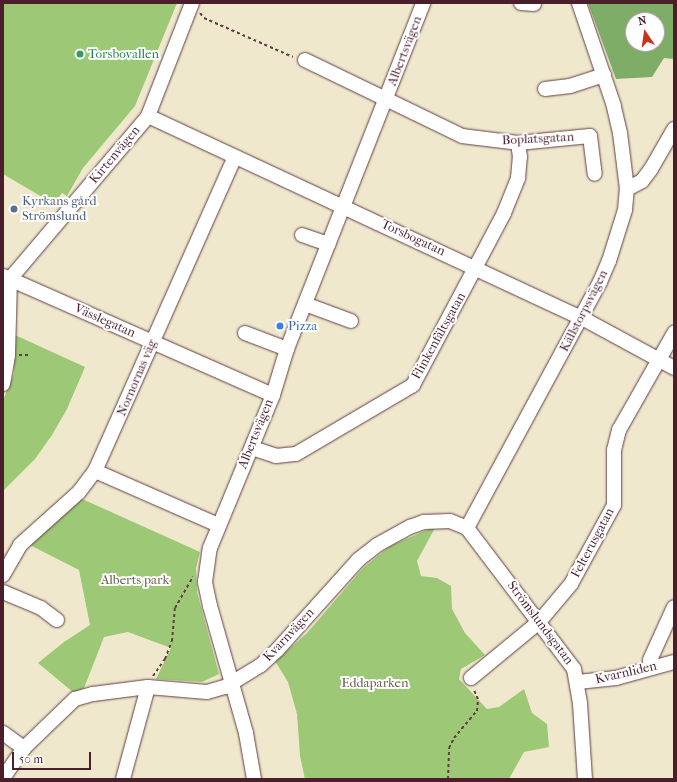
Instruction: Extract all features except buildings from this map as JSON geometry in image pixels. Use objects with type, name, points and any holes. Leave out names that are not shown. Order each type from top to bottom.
[{"type":"street","name":"Kirtenvägen","points":[[6,277],[148,116],[192,3]]},
{"type":"street","name":"Albertsvägen","points":[[254,779],[246,733],[210,606],[206,567],[218,525],[252,448],[287,349],[423,3]]},
{"type":"street","name":"Källstorpsvägen","points":[[466,528],[582,318],[609,261],[625,210],[627,189],[620,133],[604,75],[579,3]]},
{"type":"street","name":"Albertsvägen","points":[[305,60],[386,98]]},
{"type":"street","points":[[545,89],[570,86],[604,75]]},
{"type":"street","name":"Boplatsgatan","points":[[386,98],[396,106],[462,136],[518,143],[590,136],[595,174]]},
{"type":"street","name":"Torsbogatan","points":[[148,116],[582,318],[674,368]]},
{"type":"street","points":[[627,189],[642,181],[651,169],[674,129]]},
{"type":"street","name":"Flinkenfältsgatan","points":[[252,448],[276,456],[296,454],[413,385],[477,268],[504,213],[518,178],[520,157],[518,143]]},
{"type":"street","name":"Nornornas väg","points":[[3,575],[20,544],[79,492],[95,471],[235,157]]},
{"type":"street","points":[[302,235],[328,244]]},
{"type":"street","points":[[3,384],[8,355],[6,277]]},
{"type":"street","name":"Vässlegatan","points":[[6,277],[272,395]]},
{"type":"street","points":[[305,304],[351,321]]},
{"type":"street","points":[[245,333],[287,349]]},
{"type":"street","name":"Felterusgatan","points":[[471,678],[539,622],[571,584],[614,505],[616,440],[674,333]]},
{"type":"street","points":[[95,471],[218,525]]},
{"type":"street","name":"Kvarnvägen","points":[[3,778],[24,748],[75,699],[93,694],[148,688],[207,692],[232,684],[261,665],[278,649],[358,560],[377,545],[403,530],[424,522],[450,521],[466,528]]},
{"type":"street","name":"Strömslundsgatan","points":[[466,528],[572,665],[578,682],[585,779]]},
{"type":"street","points":[[3,592],[42,608],[58,620]]},
{"type":"street","points":[[651,668],[650,660],[674,607]]},
{"type":"street","name":"Kvarnliden","points":[[578,682],[616,678],[674,662]]},
{"type":"street","points":[[123,779],[148,688]]},
{"type":"street","points":[[3,734],[24,748]]},
{"type":"path","points":[[192,3],[204,18],[294,58],[305,60]]},
{"type":"path","points":[[148,688],[165,659],[172,642],[174,608],[180,595],[187,583],[206,567]]},
{"type":"path","points":[[448,779],[449,748],[454,738],[477,711],[477,693],[468,684],[471,678]]},
{"type":"green space","name":"Torsbovallen","points":[[3,3],[177,3],[135,106],[83,168],[67,196],[62,193],[54,204],[3,174]]},
{"type":"green space","points":[[588,3],[674,3],[674,59],[664,58],[652,77],[616,79]]},
{"type":"green space","points":[[15,335],[85,367],[67,409],[52,435],[35,459],[3,491],[3,400],[14,374]]},
{"type":"green space","name":"Alberts park","points":[[80,498],[200,552],[196,568],[197,592],[219,674],[202,682],[156,679],[171,648],[128,632],[104,637],[84,688],[74,693],[38,663],[64,642],[90,625],[79,570],[28,544]]},
{"type":"green space","name":"Eddaparken","points":[[436,526],[417,561],[421,576],[437,578],[451,586],[452,609],[465,633],[485,655],[461,669],[459,679],[487,709],[499,707],[524,689],[532,713],[547,724],[549,747],[524,752],[509,779],[305,779],[300,756],[297,714],[288,682],[275,661],[307,633],[363,568],[390,546]]},
{"type":"place","name":"Torsbovallen","points":[[80,54]]},
{"type":"place","name":"Kyrkans gård Strömslund","points":[[14,209]]},
{"type":"place","name":"Pizza","points":[[280,326]]}]
